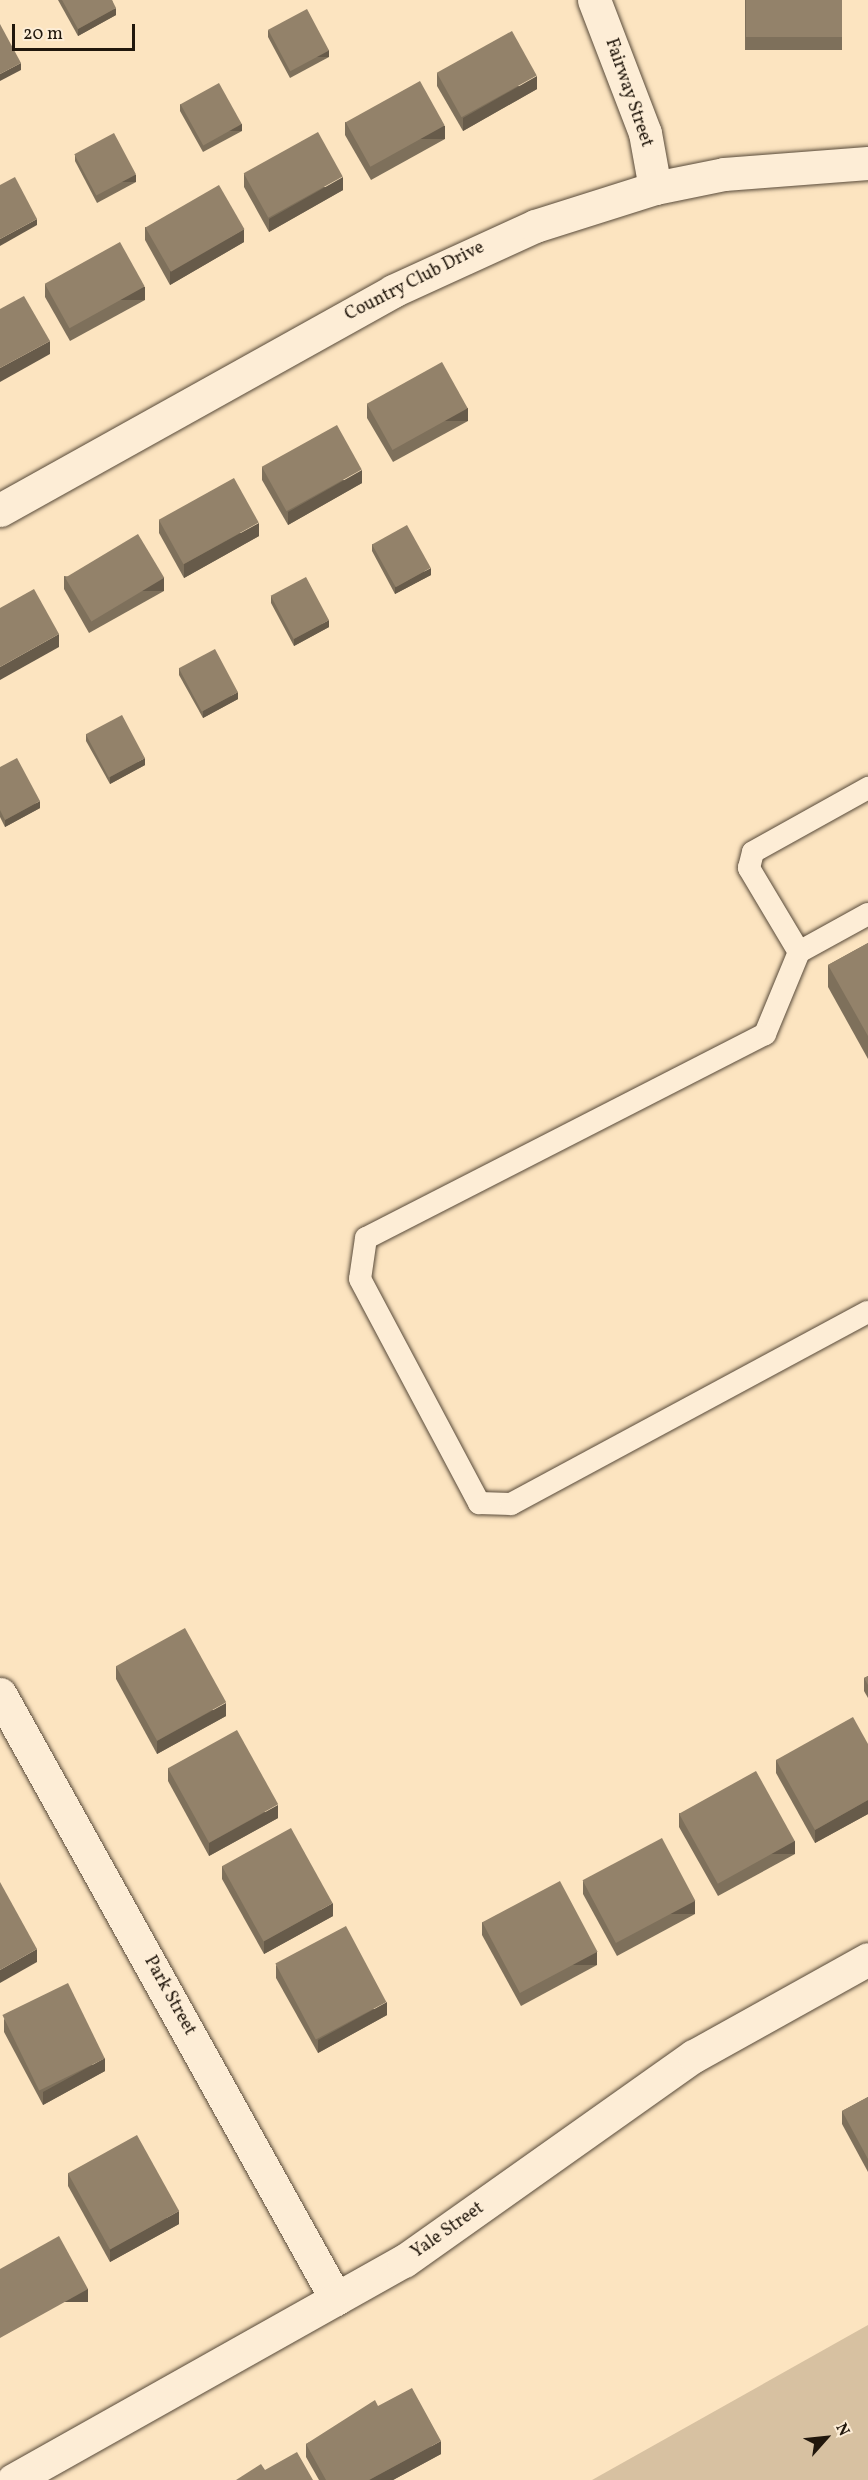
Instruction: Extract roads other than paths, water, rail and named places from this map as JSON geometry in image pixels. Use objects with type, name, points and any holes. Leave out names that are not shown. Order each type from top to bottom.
[{"type":"street","name":"Fairway Street","points":[[594,0],[645,133],[655,188]]},
{"type":"street","name":"Country Club Drive","points":[[0,510],[463,256],[579,210],[655,188],[793,166],[868,163]]},
{"type":"street","name":"Park Street","points":[[0,1694],[336,2299]]},
{"type":"street","name":"Yale Street","points":[[14,2480],[336,2299],[434,2241],[694,2056],[868,1959]]},
{"type":"lane","points":[[799,952],[749,868],[753,852],[868,788]]},
{"type":"lane","points":[[868,914],[799,952],[765,1034],[366,1238],[360,1279],[479,1503],[511,1504],[868,1312]]}]
